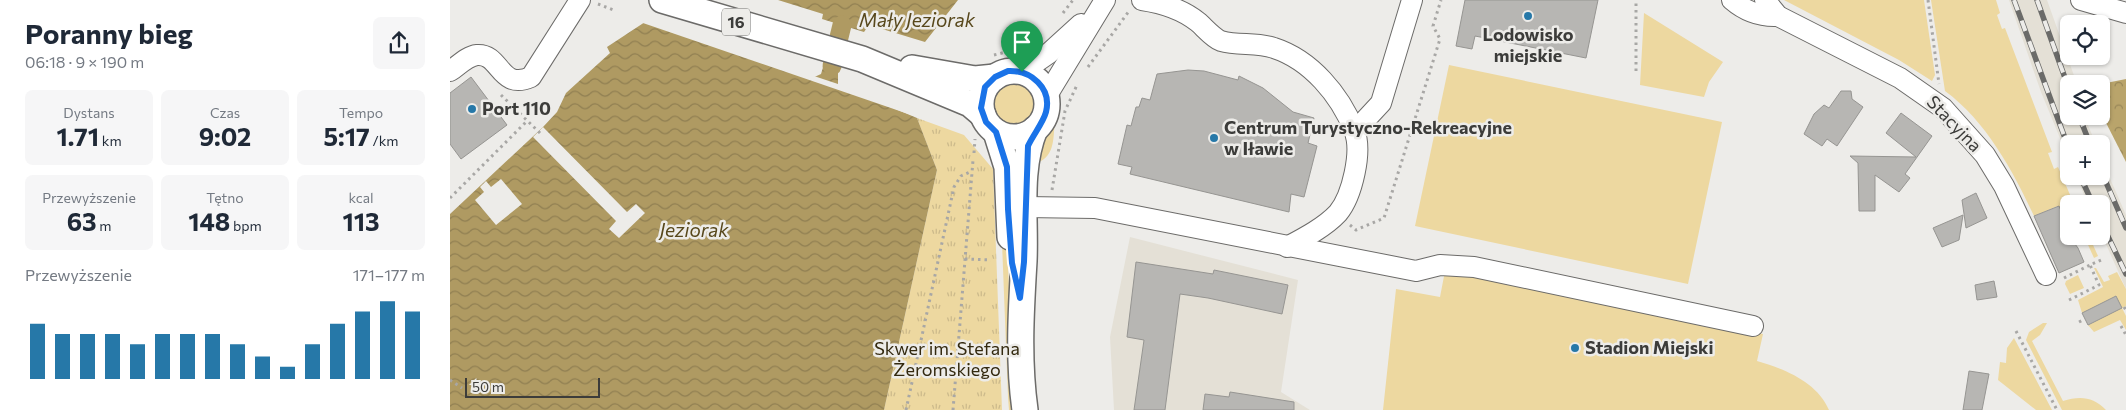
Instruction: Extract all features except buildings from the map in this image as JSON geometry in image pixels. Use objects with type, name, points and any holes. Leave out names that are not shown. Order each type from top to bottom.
[{"type":"main road","name":"16","points":[[662,0],[862,59],[970,104],[985,126],[1016,137],[1036,129]]},
{"type":"main road","name":"16","points":[[862,59],[975,79],[995,77],[1008,71],[1022,72]]},
{"type":"main road","points":[[1022,72],[1035,78],[1046,96],[1046,111],[1028,146],[1024,262],[1020,298],[1021,372],[1024,410]]},
{"type":"main road","points":[[995,77],[982,94],[985,126],[1007,167],[1012,263],[1020,298]]},
{"type":"street","points":[[450,71],[469,57],[478,54],[488,58],[511,80],[520,82],[531,77],[580,0]]},
{"type":"street","points":[[1355,131],[1381,104],[1412,0]]},
{"type":"street","name":"Stacyjna","points":[[1732,0],[1750,12],[1763,16],[1778,16]]},
{"type":"street","name":"Stacyjna","points":[[1765,0],[1778,16],[1900,78],[1943,108],[1985,155],[2004,186],[2052,278]]},
{"type":"street","points":[[2081,0],[2104,3],[2126,13]]},
{"type":"street","points":[[1022,72],[1062,43],[1104,2]]},
{"type":"street","points":[[1046,96],[1104,2]]},
{"type":"street","points":[[1146,2],[1173,7],[1220,41],[1274,48],[1311,68],[1335,94],[1355,131],[1356,164],[1352,188],[1337,213],[1310,234],[1287,247]]},
{"type":"street","points":[[1025,207],[1095,208],[1287,247],[1416,270],[1440,265],[1474,267],[1753,326]]},
{"type":"path","points":[[588,0],[616,11]]},
{"type":"path","points":[[1337,213],[1356,230],[1384,218],[1440,39],[1433,26],[1441,0]]},
{"type":"path","points":[[1636,0],[1636,71]]},
{"type":"path","points":[[1928,0],[1940,92]]},
{"type":"path","points":[[1084,74],[1146,2]]},
{"type":"path","points":[[1050,207],[1054,167],[1065,111],[1079,81]]},
{"type":"path","points":[[450,198],[527,121],[541,134]]},
{"type":"path","points":[[974,153],[985,126]]},
{"type":"path","points":[[953,410],[973,160]]},
{"type":"path","points":[[906,410],[954,187],[961,176],[972,171]]},
{"type":"path","points":[[965,259],[991,260]]},
{"type":"path","points":[[2052,278],[2100,260]]},
{"type":"path","points":[[2069,300],[2099,285],[2090,265]]},
{"type":"path","points":[[2078,322],[2085,319]]},
{"type":"path","points":[[2122,326],[2126,335]]},
{"type":"path","points":[[2016,330],[2057,410]]},
{"type":"path","points":[[450,380],[462,388]]},
{"type":"shaded area","points":[[2009,0],[2047,0],[2060,36],[2060,65],[2070,65],[2074,75],[2060,75],[2060,125],[2088,125],[2092,135],[2060,135],[2060,138],[2041,92]]},
{"type":"shaded area","points":[[2110,179],[2126,215],[2126,289],[2106,245],[2110,245],[2110,195],[2084,195],[2080,185],[2110,185]]},
{"type":"shaded area","points":[[1130,237],[1298,280],[1281,392],[1310,410],[1114,410],[1110,337]]},
{"type":"green space","points":[[1784,0],[1924,0],[1935,75],[1932,81],[1899,60]]},
{"type":"green space","points":[[1931,0],[1996,0],[2000,13],[1997,15],[2002,29],[2005,28],[2052,152],[2048,153],[2054,169],[2058,167],[2060,172],[2060,185],[2066,185],[2070,195],[2060,195],[2060,210],[2058,206],[2034,216],[2017,182],[1986,132],[1960,103],[1945,91]]},
{"type":"green space","points":[[1644,13],[1723,62],[1709,82],[1704,97],[1640,85]]},
{"type":"green space","points":[[1449,65],[1722,122],[1688,284],[1415,226]]},
{"type":"green space","points":[[2126,79],[2126,162],[2107,125],[2110,125],[2110,82]]},
{"type":"green space","points":[[1010,82],[1018,82],[1030,88],[1036,104],[1030,120],[1018,126],[1010,126],[998,120],[992,108],[992,100],[998,88]]},
{"type":"green space","name":"Skwer im. Stefana Żeromskiego","points":[[917,118],[964,135],[993,169],[1002,410],[884,410],[937,170]]},
{"type":"green space","points":[[1055,119],[1051,150],[1048,156],[1037,163],[1037,146]]},
{"type":"green space","points":[[1001,217],[1007,246],[1015,410],[1009,410],[1008,397]]},
{"type":"green space","points":[[2088,245],[2093,245],[2098,256],[2094,258]]},
{"type":"green space","points":[[2094,268],[2096,268],[2104,282],[2110,280],[2108,276],[2117,272],[2126,289],[2126,306],[2122,308],[2126,316],[2126,330],[2120,320],[2094,332],[2088,325],[2121,308],[2116,296],[2082,313],[2078,300],[2103,287]]},
{"type":"green space","name":"Stadion Miejski","points":[[1445,271],[1763,334],[1757,361],[1778,368],[1808,384],[1824,400],[1829,410],[1383,410],[1396,289],[1440,297]]},
{"type":"green space","points":[[2078,275],[2084,288],[2070,294],[2065,284],[2066,281]]},
{"type":"green space","points":[[2043,323],[2047,323],[2040,335],[2032,341],[2063,401],[2086,398],[2101,405],[2106,410],[2062,410],[2026,340],[2029,332]]},
{"type":"green space","points":[[2014,338],[2052,410],[2036,410],[1998,380],[2000,362],[2006,363],[2007,348]]},
{"type":"water","name":"Mały Jeziorak","points":[[778,0],[958,0],[925,42],[869,25],[864,32],[822,19],[823,14]]},
{"type":"water","name":"Jeziorak","points":[[645,22],[810,79],[821,74],[824,64],[838,68],[838,85],[917,118],[937,170],[884,410],[450,410],[450,214],[543,127],[557,112],[566,93],[610,53],[607,47]]},
{"type":"pier","points":[[646,20],[844,86],[918,115],[920,118],[640,22]]},
{"type":"pier","points":[[825,61],[839,66],[840,72],[821,66]]},
{"type":"pier","points":[[543,127],[627,212],[636,204],[645,213],[619,238],[609,229],[616,221],[533,137]]},
{"type":"pier","points":[[501,179],[522,204],[496,225],[475,200],[484,192],[480,187],[486,181],[491,187]]},
{"type":"waterway","points":[[832,66],[842,25]]},
{"type":"railway","points":[[2014,0],[2064,135]]},
{"type":"railway","points":[[2037,0],[2064,75]]},
{"type":"railway","points":[[2083,125],[2086,135]]},
{"type":"railway","points":[[2084,185],[2089,195]]},
{"type":"railway","points":[[2107,185],[2126,228]]},
{"type":"railway","points":[[2110,241],[2126,274]]},
{"type":"place","name":"Lodowisko miejskie","points":[[1528,16]]},
{"type":"place","name":"Port 110","points":[[472,109]]},
{"type":"place","name":"Centrum Turystyczno-Rekreacyjne w Iławie","points":[[1214,138]]},
{"type":"place","name":"Stadion Miejski","points":[[1575,348]]},
{"type":"route","points":[[1008,71],[1022,72],[1035,78],[1040,84],[1044,90],[1047,104],[1044,118],[1028,146],[1024,262],[1020,298],[1012,263],[1007,167],[1003,148],[996,132],[986,122],[983,115],[981,101],[985,87],[995,77],[1008,71]]}]
